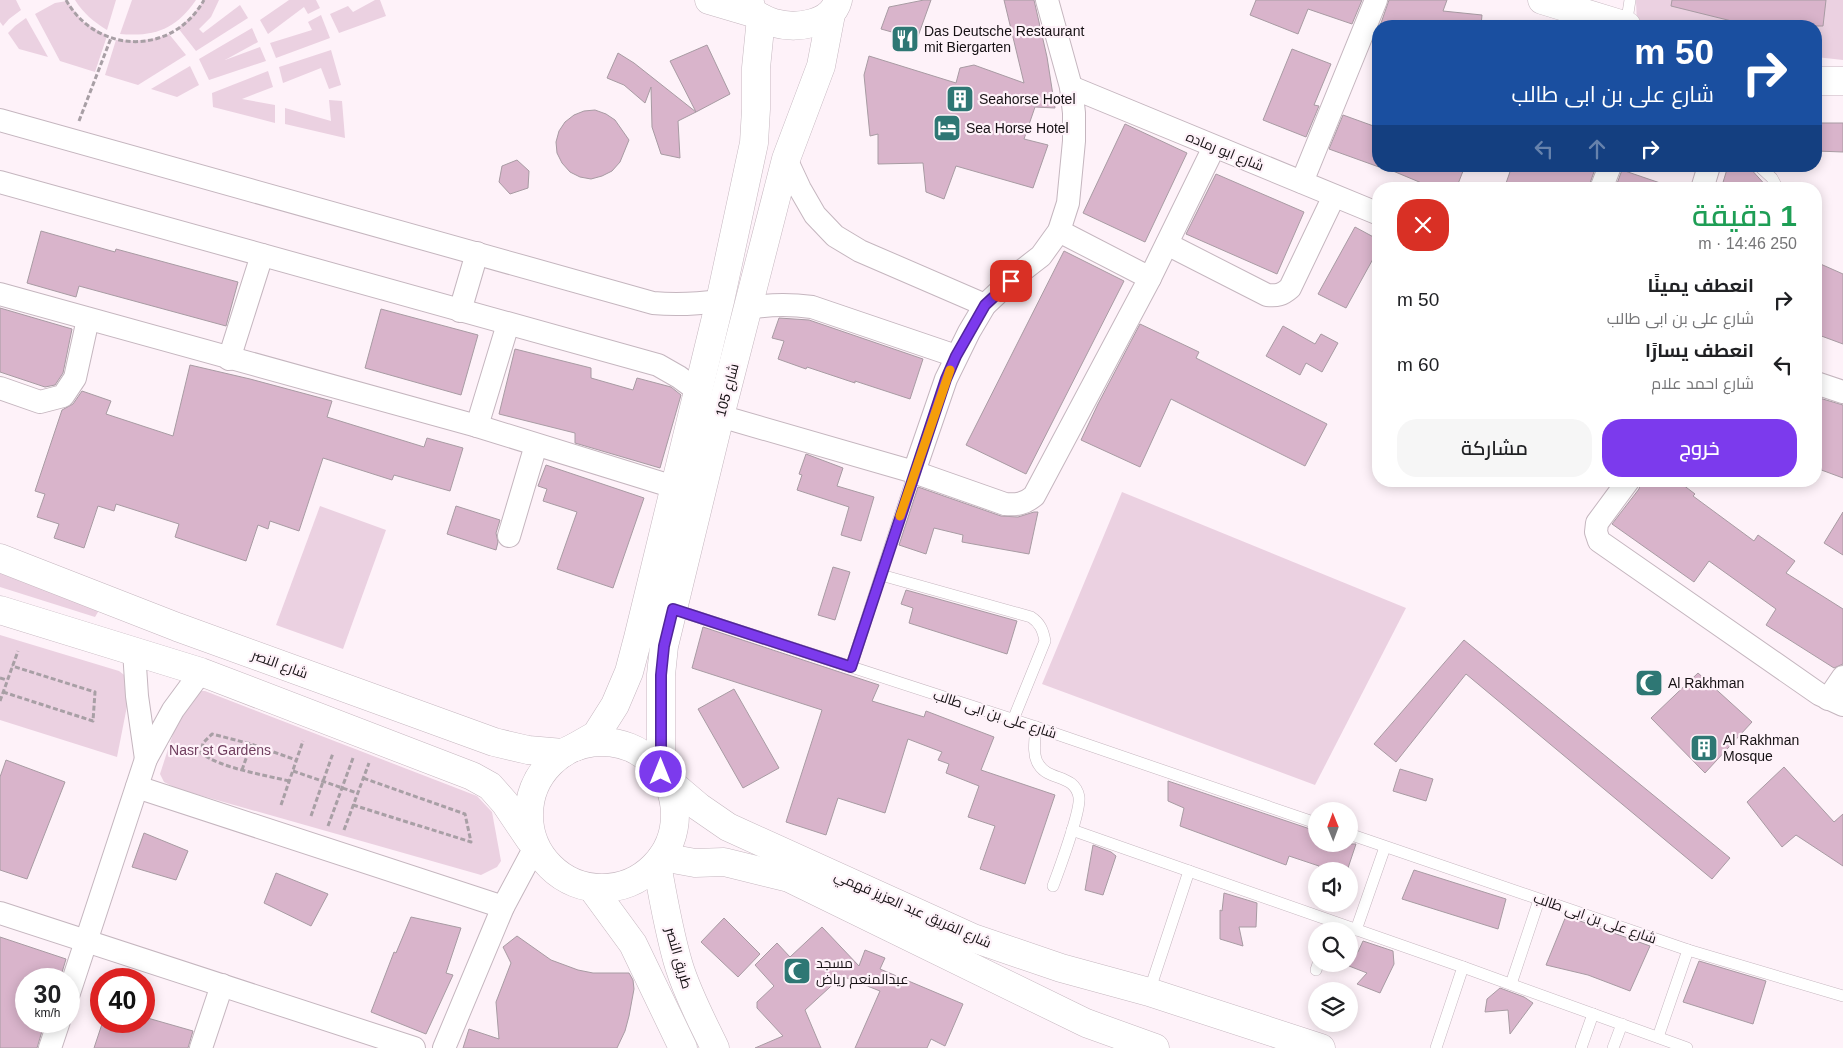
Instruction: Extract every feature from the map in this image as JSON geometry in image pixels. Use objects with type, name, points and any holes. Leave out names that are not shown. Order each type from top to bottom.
[{"type":"main road","points":[[709,0],[754,10],[774,23],[797,25],[818,21],[840,5]]},
{"type":"main road","points":[[1542,0],[1607,20]]},
{"type":"main road","name":"شارع 105","points":[[664,776],[661,675],[664,646],[720,416],[786,159],[821,66],[840,5]]},
{"type":"main road","name":"شارع 105","points":[[569,750],[596,735],[615,705],[629,672],[720,300],[754,143],[756,68],[754,10]]},
{"type":"main road","points":[[1822,81],[1843,81]]},
{"type":"main road","name":"شارع النصر","points":[[0,558],[177,627],[494,742],[528,750],[569,750]]},
{"type":"main road","points":[[0,610],[201,672],[472,776],[490,786],[505,803],[548,865],[568,880],[592,888],[612,888],[631,882],[648,873],[660,861],[670,845],[676,823],[674,800],[664,776],[649,758],[626,746],[600,742],[569,750],[544,771],[531,795],[529,821],[533,843]]},
{"type":"main road","name":"شارع الفريق عبد العزيز فهمي","points":[[664,776],[699,807],[728,827],[973,938],[1061,968],[1149,992],[1321,1048]]},
{"type":"main road","name":"شارع الفريق عبد العزيز فهمي","points":[[660,861],[724,862],[789,878],[1094,1031],[1155,1048]]},
{"type":"main road","name":"طريق النصر","points":[[660,861],[664,903],[679,966],[688,993],[714,1048]]},
{"type":"main road","points":[[592,888],[633,944],[683,1048]]},
{"type":"street","points":[[914,472],[946,379],[956,356],[985,305],[1019,273],[1041,256],[1059,231],[1068,203],[1072,172],[1074,113],[1070,88],[1047,0]]},
{"type":"street","points":[[1302,182],[1376,0]]},
{"type":"street","name":"شارع ابو رماده","points":[[1070,88],[1372,211]]},
{"type":"street","points":[[0,120],[653,303],[675,305],[720,300]]},
{"type":"street","points":[[720,416],[914,472],[1005,504],[1016,505],[1026,503],[1034,496],[1150,278],[1214,147]]},
{"type":"street","points":[[786,159],[800,190],[815,215],[835,236],[860,251],[985,305]]},
{"type":"street","points":[[0,182],[658,365],[698,391]]},
{"type":"street","points":[[1167,244],[1267,295],[1276,296],[1283,294],[1290,288],[1334,196]]},
{"type":"street","points":[[1059,231],[1150,278]]},
{"type":"street","points":[[460,310],[477,253]]},
{"type":"street","points":[[229,359],[262,255]]},
{"type":"street","points":[[0,294],[229,359],[477,426],[674,487]]},
{"type":"street","points":[[748,308],[766,304],[789,304],[812,308],[956,356]]},
{"type":"street","points":[[0,388],[40,402],[63,396],[75,378],[88,319]]},
{"type":"street","points":[[477,426],[508,324]]},
{"type":"street","points":[[1822,385],[1843,392]]},
{"type":"street","points":[[509,536],[536,445]]},
{"type":"street","points":[[1624,487],[1597,523],[1596,532],[1599,541],[1836,702],[1843,677]]},
{"type":"street","points":[[134,651],[137,696],[146,759]]},
{"type":"street","points":[[77,968],[146,759],[173,710],[201,672]]},
{"type":"street","points":[[137,787],[503,907]]},
{"type":"street","points":[[444,1048],[503,907],[533,843]]},
{"type":"street","points":[[0,913],[409,1047]]},
{"type":"street","points":[[201,1048],[222,985]]},
{"type":"street","points":[[50,1048],[55,1033]]},
{"type":"lane","points":[[1628,20],[1630,0]]},
{"type":"lane","points":[[1766,172],[1774,182]]},
{"type":"lane","points":[[851,667],[914,472]]},
{"type":"lane","points":[[881,575],[1031,617],[1038,622],[1044,631],[1045,641],[1013,720]]},
{"type":"lane","name":"شارع على بن ابى طالب","points":[[673,609],[1036,727],[1308,820]]},
{"type":"lane","points":[[1036,727],[1035,749],[1038,764],[1045,772],[1068,780],[1076,788],[1080,798],[1072,830],[1053,886]]},
{"type":"lane","points":[[1072,830],[1189,871],[1321,922]]},
{"type":"lane","name":"شارع على بن ابى طالب","points":[[1358,837],[1688,950],[1843,996]]},
{"type":"lane","points":[[1358,924],[1385,847]]},
{"type":"lane","points":[[1149,992],[1189,871]]},
{"type":"lane","points":[[1510,984],[1539,900]]},
{"type":"lane","points":[[1358,931],[1687,1048]]},
{"type":"lane","points":[[1658,1037],[1688,950]]},
{"type":"lane","points":[[1436,1048],[1463,967]]},
{"type":"lane","points":[[1581,1048],[1593,1014]]},
{"type":"lane","points":[[1613,1048],[1622,1024]]},
{"type":"path","points":[[66,0],[82,21],[94,30],[116,40],[142,41],[163,36],[185,23],[198,10],[204,0]]},
{"type":"path","points":[[72,140],[111,38]]},
{"type":"path","points":[[0,701],[18,651]]},
{"type":"path","points":[[3,692],[93,721],[95,692],[12,666]]},
{"type":"path","points":[[0,678],[7,680]]},
{"type":"path","points":[[289,781],[242,770],[207,758],[201,753],[203,743],[212,734],[251,744],[296,760]]},
{"type":"path","points":[[281,805],[303,741]]},
{"type":"path","points":[[242,770],[251,744]]},
{"type":"path","points":[[311,816],[334,753]]},
{"type":"path","points":[[328,826],[353,758]]},
{"type":"path","points":[[344,830],[368,763]]},
{"type":"path","points":[[293,770],[357,793]]},
{"type":"path","points":[[353,805],[471,842],[465,814],[363,778]]},
{"type":"green space","points":[[0,0],[16,0],[21,10],[3,26],[0,22]]},
{"type":"green space","points":[[75,0],[116,0],[107,30],[89,17]]},
{"type":"green space","points":[[132,0],[196,0],[181,18],[164,29],[144,34],[120,34]]},
{"type":"green space","points":[[204,0],[219,0],[211,17],[199,29],[203,33],[240,5],[248,18],[196,51],[178,28],[192,16]]},
{"type":"green space","points":[[289,0],[316,0],[320,8],[308,14],[304,7],[268,34],[260,20]]},
{"type":"green space","points":[[375,0],[380,0],[386,16],[339,33],[330,14],[348,6],[353,12]]},
{"type":"green space","points":[[1636,0],[1843,0],[1843,60],[1822,58],[1822,20],[1637,20]]},
{"type":"green space","points":[[67,1],[82,21],[107,36],[95,72],[60,61],[35,14],[55,3]]},
{"type":"green space","points":[[321,15],[330,38],[276,58],[270,43],[312,30],[308,22]]},
{"type":"green space","points":[[26,18],[48,57],[19,49],[8,33]]},
{"type":"green space","points":[[252,28],[258,42],[225,60],[260,47],[266,61],[209,80],[199,59]]},
{"type":"green space","points":[[169,34],[186,55],[138,85],[105,75],[116,40],[143,40]]},
{"type":"green space","points":[[331,50],[341,85],[329,89],[321,68],[283,83],[279,67]]},
{"type":"green space","points":[[190,66],[199,85],[177,97],[151,89]]},
{"type":"green space","points":[[268,71],[273,87],[242,99],[275,105],[275,123],[213,107],[212,93]]},
{"type":"green space","points":[[329,100],[342,101],[345,138],[285,124],[285,108],[331,121]]},
{"type":"green space","points":[[1122,492],[1406,608],[1315,785],[1042,684]]},
{"type":"green space","points":[[320,506],[386,530],[343,649],[276,625]]},
{"type":"green space","points":[[0,568],[95,606],[98,612],[95,617],[0,587]]},
{"type":"green space","points":[[0,635],[119,671],[128,678],[129,696],[117,757],[0,720]]},
{"type":"green space","name":"Nasr st Gardens","points":[[198,691],[205,691],[477,796],[492,812],[501,861],[497,867],[481,875],[178,789],[164,782],[160,774],[182,706]]},
{"type":"building","points":[[931,0],[917,39],[881,29],[889,7]]},
{"type":"building","name":"Seahorse Hotel","points":[[1004,0],[1034,0],[1047,57],[1055,108],[1035,107],[1024,139],[1048,145],[1033,188],[956,166],[944,199],[926,192],[923,163],[878,164],[878,134],[870,136],[864,75],[869,56],[956,83],[960,68],[974,65],[1024,83]]},
{"type":"building","points":[[1256,0],[1362,0],[1352,24],[1308,9],[1298,34],[1250,15]]},
{"type":"building","points":[[1389,0],[1447,0],[1443,11],[1482,15],[1482,20],[1382,20]]},
{"type":"building","points":[[1672,0],[1826,0],[1823,26],[1822,20],[1728,20],[1671,6]]},
{"type":"building","points":[[707,45],[730,94],[696,112],[670,61]]},
{"type":"building","points":[[1292,49],[1331,64],[1314,105],[1319,106],[1306,137],[1263,120]]},
{"type":"building","points":[[618,53],[634,63],[696,112],[678,121],[680,158],[661,154],[652,127],[651,87],[645,103],[624,85],[607,78]]},
{"type":"building","points":[[595,110],[615,120],[629,140],[620,162],[612,171],[591,179],[580,177],[570,172],[562,163],[557,153],[556,142],[559,131],[565,122],[574,115],[584,111]]},
{"type":"building","points":[[1343,115],[1372,125],[1372,164],[1329,149]]},
{"type":"building","points":[[1822,123],[1843,123],[1843,152],[1822,151]]},
{"type":"building","points":[[1125,124],[1187,153],[1145,242],[1083,213]]},
{"type":"building","points":[[517,160],[529,171],[528,188],[510,194],[499,182],[502,166]]},
{"type":"building","points":[[1395,172],[1463,172],[1459,182],[1419,182]]},
{"type":"building","points":[[1510,172],[1594,172],[1590,182],[1506,182]]},
{"type":"building","points":[[1621,172],[1628,172],[1657,182],[1618,182]]},
{"type":"building","points":[[1726,172],[1753,172],[1763,182],[1723,182]]},
{"type":"building","points":[[1216,174],[1304,212],[1277,274],[1186,234]]},
{"type":"building","points":[[1355,227],[1372,236],[1372,261],[1346,308],[1318,294]]},
{"type":"building","points":[[41,231],[115,252],[116,249],[238,282],[226,326],[79,286],[76,297],[27,283]]},
{"type":"building","points":[[1064,251],[1124,281],[1026,474],[966,445]]},
{"type":"building","points":[[1822,265],[1843,274],[1843,344],[1822,336]]},
{"type":"building","points":[[0,308],[72,329],[63,373],[55,385],[45,387],[0,372]]},
{"type":"building","points":[[381,309],[478,335],[461,395],[365,368]]},
{"type":"building","points":[[779,318],[809,320],[923,359],[910,399],[778,359],[784,341],[772,338]]},
{"type":"building","points":[[1140,324],[1199,352],[1196,358],[1327,424],[1305,466],[1171,399],[1140,467],[1081,440]]},
{"type":"building","points":[[1283,326],[1315,344],[1321,334],[1338,343],[1322,372],[1306,363],[1300,375],[1266,356]]},
{"type":"building","points":[[515,349],[591,368],[591,378],[633,390],[637,378],[671,387],[681,395],[660,468],[575,443],[575,433],[499,414]]},
{"type":"building","points":[[190,365],[332,401],[327,417],[424,447],[427,438],[463,448],[450,491],[394,475],[392,480],[323,458],[299,531],[270,521],[268,529],[258,525],[246,561],[175,537],[179,524],[116,504],[114,511],[98,506],[84,548],[54,538],[59,524],[37,517],[45,494],[35,491],[62,410],[73,404],[82,391],[111,401],[106,414],[173,436]]},
{"type":"building","points":[[1822,399],[1843,405],[1843,478],[1822,470]]},
{"type":"building","points":[[806,454],[843,468],[837,486],[874,497],[861,541],[841,535],[849,507],[797,490],[802,475],[799,474]]},
{"type":"building","points":[[546,465],[644,498],[613,588],[557,569],[577,512],[543,501],[547,489],[538,486]]},
{"type":"building","points":[[918,487],[1001,516],[1018,517],[1038,512],[1029,554],[962,542],[963,535],[934,528],[926,554],[899,545]]},
{"type":"building","points":[[1640,487],[1686,487],[1695,494],[1693,496],[1754,541],[1758,535],[1795,561],[1786,573],[1843,609],[1843,664],[1834,668],[1766,625],[1776,609],[1709,561],[1694,582],[1612,524]]},
{"type":"building","points":[[456,506],[500,520],[496,533],[498,542],[496,550],[447,534]]},
{"type":"building","points":[[1843,512],[1843,555],[1824,543]]},
{"type":"building","points":[[833,567],[850,572],[835,620],[818,615]]},
{"type":"building","points":[[906,590],[1017,621],[1007,654],[909,623],[913,608],[901,604]]},
{"type":"building","points":[[703,627],[879,685],[872,701],[924,717],[926,711],[994,737],[981,770],[1055,795],[1025,884],[980,869],[995,826],[968,817],[979,786],[946,773],[949,764],[938,760],[942,752],[908,739],[885,813],[838,798],[826,835],[786,822],[822,710],[692,668]]},
{"type":"building","points":[[1464,640],[1730,858],[1712,879],[1466,674],[1396,762],[1374,744]]},
{"type":"building","name":"Al Rakhman Mosque","points":[[1698,673],[1752,722],[1705,773],[1651,718]]},
{"type":"building","points":[[734,689],[779,768],[743,788],[698,709]]},
{"type":"building","points":[[6,760],[65,782],[27,879],[0,870],[0,777]]},
{"type":"building","points":[[1784,767],[1834,822],[1843,814],[1843,866],[1796,835],[1782,847],[1747,802]]},
{"type":"building","points":[[1400,769],[1433,779],[1426,801],[1393,791]]},
{"type":"building","points":[[1168,781],[1308,828],[1308,852],[1353,852],[1350,862],[1308,862],[1289,856],[1286,865],[1180,826],[1184,808],[1168,801]]},
{"type":"building","points":[[144,833],[188,851],[176,880],[132,867]]},
{"type":"building","points":[[1093,845],[1116,856],[1103,895],[1085,890]]},
{"type":"building","points":[[1414,870],[1506,899],[1498,929],[1402,899]]},
{"type":"building","points":[[276,873],[328,894],[311,926],[264,903]]},
{"type":"building","points":[[1224,893],[1257,903],[1256,927],[1239,927],[1243,946],[1220,939],[1220,910],[1222,911]]},
{"type":"building","points":[[1566,916],[1650,946],[1630,991],[1588,975],[1546,965]]},
{"type":"building","points":[[411,917],[461,928],[446,973],[453,975],[426,1034],[371,1012],[394,952],[396,953]]},
{"type":"building","points":[[724,918],[760,954],[738,977],[701,942]]},
{"type":"building","points":[[822,927],[859,966],[865,950],[885,958],[880,969],[963,1004],[945,1046],[931,1039],[927,1048],[855,1048],[880,991],[842,976],[805,1010],[821,1048],[755,1048],[783,1036],[757,1008],[757,1002],[774,986],[755,965],[777,943],[790,957]]},
{"type":"building","points":[[517,936],[551,960],[578,970],[593,973],[629,973],[633,980],[634,989],[625,1031],[617,1048],[463,1048],[469,1029],[499,1039],[496,1002],[511,963],[503,947]]},
{"type":"building","points":[[0,937],[66,959],[63,968],[15,968],[15,1033],[41,1033],[37,1048],[0,1048]]},
{"type":"building","points":[[1363,941],[1393,951],[1394,964],[1380,993],[1358,984],[1367,973],[1358,970],[1358,952]]},
{"type":"building","points":[[1699,961],[1766,981],[1753,1024],[1683,1002]]},
{"type":"building","points":[[1500,988],[1524,997],[1533,1003],[1510,1034],[1508,1010],[1485,1012],[1487,999]]},
{"type":"building","points":[[155,1020],[193,1031],[188,1048],[94,1048],[99,1033],[155,1033]]},
{"type":"slow traffic","points":[[900,516],[950,370]]},
{"type":"place","name":"Das Deutsche Restaurant mit Biergarten","points":[[905,39]]},
{"type":"place","name":"Seahorse Hotel","points":[[960,99]]},
{"type":"place","name":"Sea Horse Hotel","points":[[947,128]]},
{"type":"place","name":"Al Rakhman","points":[[1649,683]]},
{"type":"place","name":"Al Rakhman Mosque","points":[[1704,748]]},
{"type":"place","name":"مسجد عبدالمنعم رياض","points":[[797,971]]},
{"type":"route","points":[[661,772],[661,675],[664,646],[673,609],[851,667],[946,379],[956,356],[985,305],[1011,281]]}]
